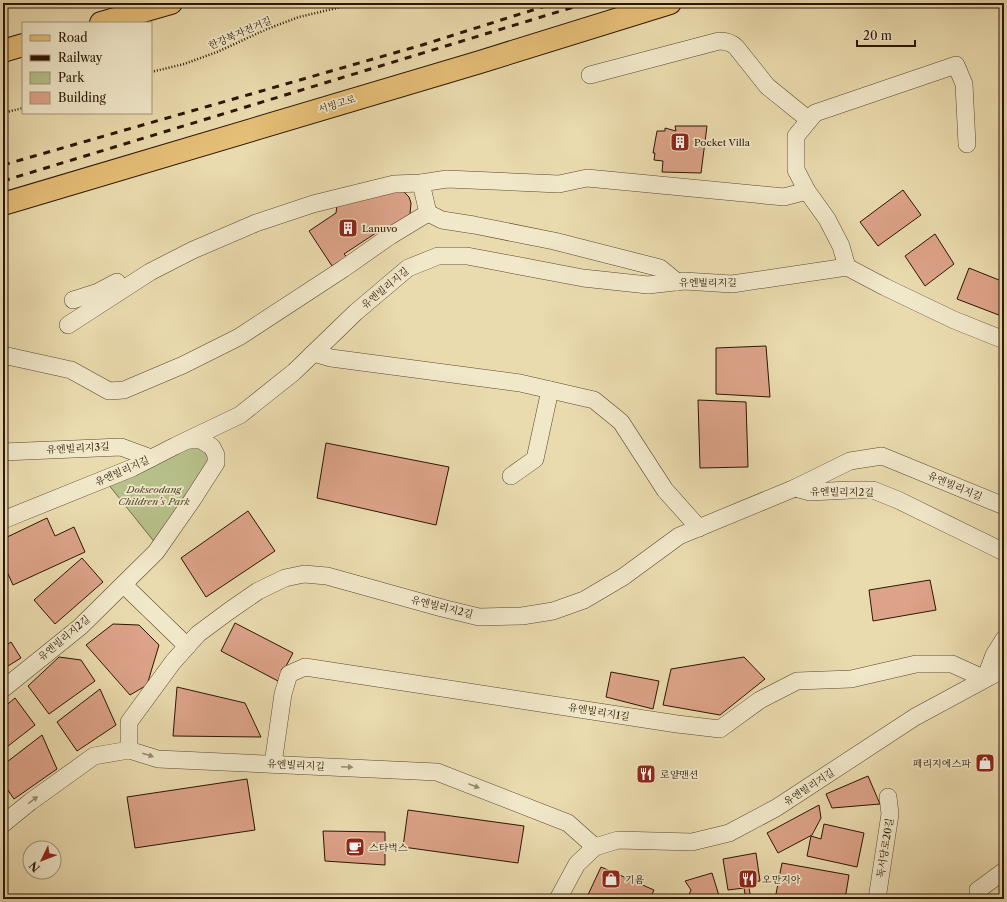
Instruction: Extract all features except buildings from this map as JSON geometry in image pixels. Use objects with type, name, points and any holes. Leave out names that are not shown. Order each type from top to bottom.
[{"type":"main road","points":[[104,22],[171,3]]},
{"type":"main road","name":"서빙고로","points":[[3,195],[644,3]]},
{"type":"main road","name":"서빙고로","points":[[3,204],[480,62],[670,3]]},
{"type":"main road","points":[[3,51],[22,45]]},
{"type":"street","points":[[590,75],[726,41],[736,47],[767,86],[809,120]]},
{"type":"street","points":[[967,144],[964,84],[956,65],[815,113],[796,136],[796,170],[807,191],[827,219],[841,246],[848,267],[954,320],[1004,340]]},
{"type":"street","points":[[68,325],[150,272],[192,250],[256,223],[313,204],[394,184],[421,183],[448,179],[559,184],[587,178],[784,197],[807,191]]},
{"type":"street","points":[[421,183],[428,213]]},
{"type":"street","points":[[428,213],[442,220],[554,241],[660,268],[676,282]]},
{"type":"street","points":[[3,355],[71,370],[109,391],[124,390],[183,366],[239,337],[343,269],[390,236],[428,213]]},
{"type":"street","name":"유엔빌리지길","points":[[3,520],[132,468],[240,415],[294,372],[356,312],[408,268],[438,256],[467,256],[583,278],[648,285],[676,282],[732,284],[848,267]]},
{"type":"street","points":[[73,300],[98,292],[122,279],[150,272]]},
{"type":"street","points":[[314,353],[331,358],[520,383],[594,400],[621,422],[665,490],[699,528]]},
{"type":"street","points":[[511,476],[535,459],[550,390]]},
{"type":"street","name":"유엔빌리지2길","points":[[3,689],[80,627],[156,552],[216,463],[216,455],[212,447],[201,440],[189,440]]},
{"type":"street","name":"유엔빌리지3길","points":[[3,452],[121,447],[151,458]]},
{"type":"street","name":"유엔빌리지길","points":[[795,488],[850,462],[882,456],[1004,506]]},
{"type":"street","name":"유엔빌리지2길","points":[[130,750],[129,722],[173,662],[187,646],[198,634],[258,591],[285,578],[304,574],[327,576],[479,617],[522,616],[553,611],[584,600],[623,577],[679,536],[795,488],[810,492],[873,490],[898,500],[1004,552]]},
{"type":"street","points":[[124,585],[187,646]]},
{"type":"street","points":[[985,679],[994,655],[1004,639]]},
{"type":"street","name":"유엔빌리지1길","points":[[273,764],[283,694],[289,674],[305,667],[678,724],[720,729],[760,700],[797,681],[851,679],[916,664],[952,664],[985,679]]},
{"type":"street","name":"유엔빌리지길","points":[[558,899],[577,864],[596,847],[618,840],[692,842],[729,833],[776,808],[915,717],[1004,669]]},
{"type":"street","name":"유엔빌리지길","points":[[3,824],[30,802],[94,756],[130,750],[158,758],[437,772],[568,823],[596,847]]},
{"type":"street","name":"독서당로20길","points":[[877,899],[890,814],[888,797]]},
{"type":"street","points":[[980,899],[978,890],[1004,871]]},
{"type":"path","name":"한강북자전거길","points":[[152,72],[184,64],[217,52],[267,29],[299,17],[358,3]]},
{"type":"path","points":[[3,113],[22,108]]},
{"type":"green space","name":"Dokseodang Children’s Park","points":[[201,443],[210,457],[156,544],[108,484]]},
{"type":"railway","points":[[3,165],[422,45],[555,3]]},
{"type":"railway","points":[[3,181],[587,3]]},
{"type":"place","name":"Pocket Villa","points":[[680,142]]},
{"type":"place","name":"Lanuvo","points":[[348,228]]},
{"type":"place","name":"페리지에스파","points":[[985,763]]},
{"type":"place","name":"로얄맨션","points":[[646,774]]},
{"type":"place","name":"스타벅스","points":[[355,847]]},
{"type":"place","name":"기욤","points":[[611,879]]},
{"type":"place","name":"오만지아","points":[[748,879]]}]
